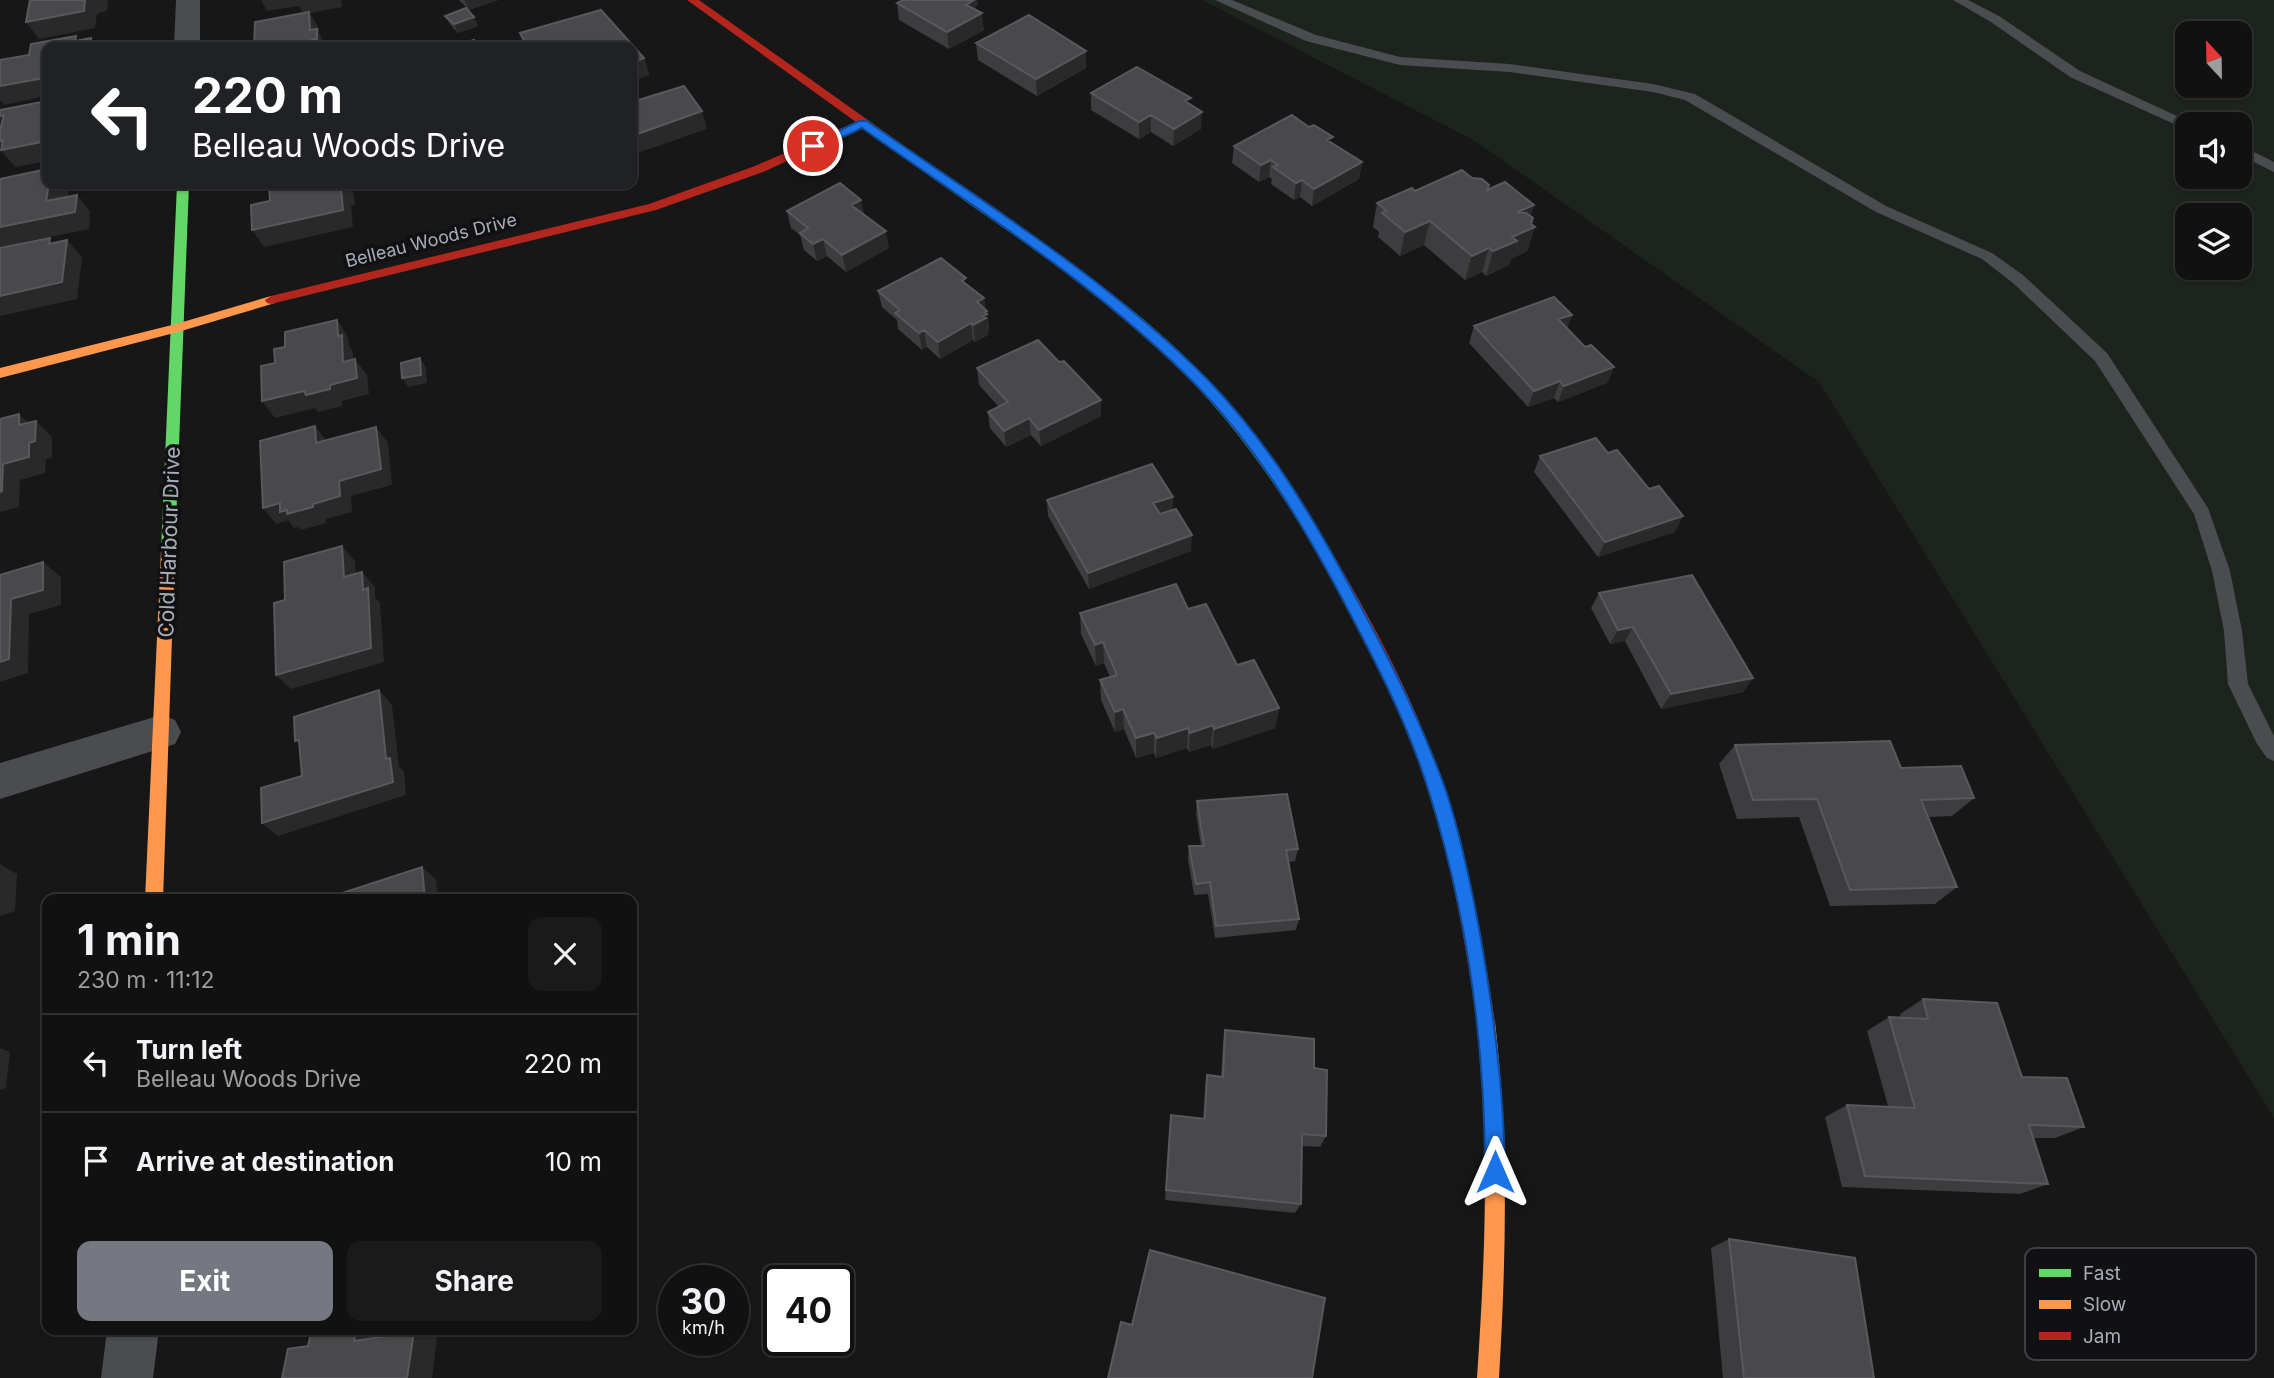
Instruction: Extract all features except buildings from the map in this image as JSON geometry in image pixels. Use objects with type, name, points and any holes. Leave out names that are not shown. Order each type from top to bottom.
[{"type":"street","points":[[187,42],[188,0]]},
{"type":"street","points":[[692,0],[1091,285],[1156,338],[1204,384],[1248,434],[1312,530],[1393,681],[1437,790],[1462,886],[1486,1018],[1495,1125],[1496,1267],[1488,1378]]},
{"type":"street","name":"Belleau Woods Drive","points":[[0,373],[178,328],[238,308],[697,194],[763,169],[863,123]]},
{"type":"street","name":"Cold Harbour Drive","points":[[154,894],[183,189]]},
{"type":"street","points":[[0,781],[161,732]]},
{"type":"street","points":[[127,1378],[132,1335]]},
{"type":"lane","points":[[1221,0],[1311,38],[1389,58],[1509,68],[1653,88],[1690,97],[1881,209],[1987,256],[2018,279],[2101,357],[2203,513],[2221,571],[2233,631],[2238,684],[2264,738],[2274,752]]},
{"type":"lane","points":[[1959,0],[1995,19],[2075,74],[2175,119]]},
{"type":"lane","points":[[2252,156],[2274,168]]},
{"type":"shaded area","points":[[1202,0],[2274,0],[2274,1118],[1819,382],[1475,141]]},
{"type":"traffic: fast","points":[[951,185],[1107,297],[1200,380],[1240,426],[1309,527]]},
{"type":"traffic: fast","points":[[168,550],[183,189]]},
{"type":"traffic: slow","points":[[0,373],[178,328],[271,300]]},
{"type":"traffic: slow","points":[[154,894],[168,550]]},
{"type":"traffic: slow","points":[[1486,1022],[1496,1155],[1495,1244],[1488,1378]]},
{"type":"traffic: jam","points":[[692,0],[951,185]]},
{"type":"traffic: jam","points":[[271,300],[652,207],[759,169],[863,123]]},
{"type":"traffic: jam","points":[[1309,527],[1375,644],[1404,704],[1429,766],[1464,893],[1486,1022]]},
{"type":"route","points":[[813,146],[863,123],[1068,268],[1156,338],[1204,384],[1248,434],[1279,478],[1348,594],[1393,681],[1437,790],[1462,886],[1486,1018],[1495,1125],[1495,1172]]}]
